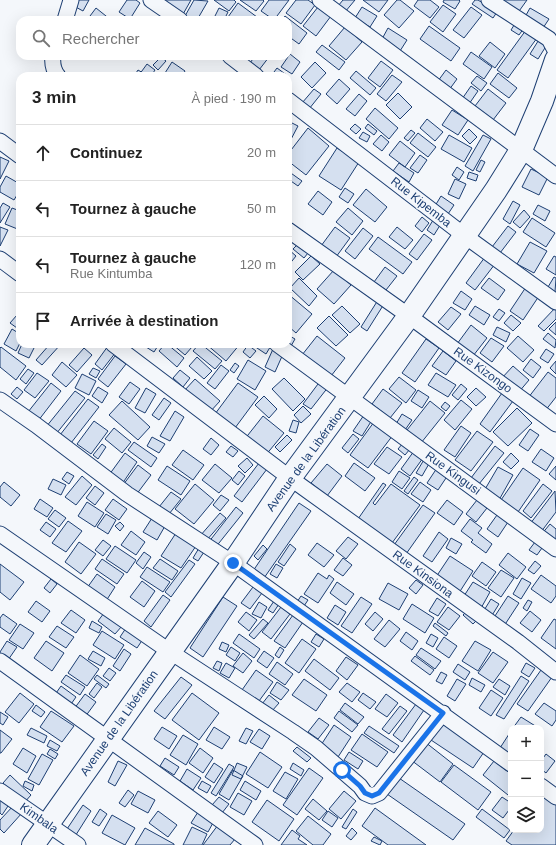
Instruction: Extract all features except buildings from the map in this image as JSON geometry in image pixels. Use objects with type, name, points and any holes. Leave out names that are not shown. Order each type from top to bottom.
[{"type":"highway","name":"Avenue de la Libération","points":[[33,845],[169,651],[233,563],[290,478],[350,398],[465,236],[521,150],[542,101],[556,60]]},
{"type":"street","points":[[65,16],[71,0]]},
{"type":"street","points":[[152,0],[174,16]]},
{"type":"street","points":[[320,0],[556,176]]},
{"type":"street","points":[[489,0],[549,39],[556,52]]},
{"type":"street","points":[[52,60],[55,72]]},
{"type":"street","points":[[235,60],[251,72]]},
{"type":"street","name":"Rue Kipemba","points":[[292,103],[465,236],[556,302]]},
{"type":"street","points":[[0,141],[16,153]]},
{"type":"street","name":"Rue Kizongo","points":[[292,233],[409,316],[556,424]]},
{"type":"street","points":[[0,259],[16,271]]},
{"type":"street","name":"Rue Kinsiona","points":[[118,348],[290,478],[518,642],[556,672]]},
{"type":"street","name":"Rue Kingusi","points":[[282,348],[556,549]]},
{"type":"street","points":[[0,400],[36,425],[127,494],[233,563],[443,713],[508,762]]},
{"type":"street","points":[[0,534],[169,651],[316,748],[356,782],[365,793],[372,796],[379,793],[443,713]]},
{"type":"street","points":[[0,661],[255,845]]},
{"type":"street","points":[[544,788],[556,797]]},
{"type":"street","name":"Kimbala","points":[[0,791],[78,845]]},
{"type":"route","points":[[233,563],[443,713],[379,793],[372,796],[365,793],[360,786],[342,770]]}]
